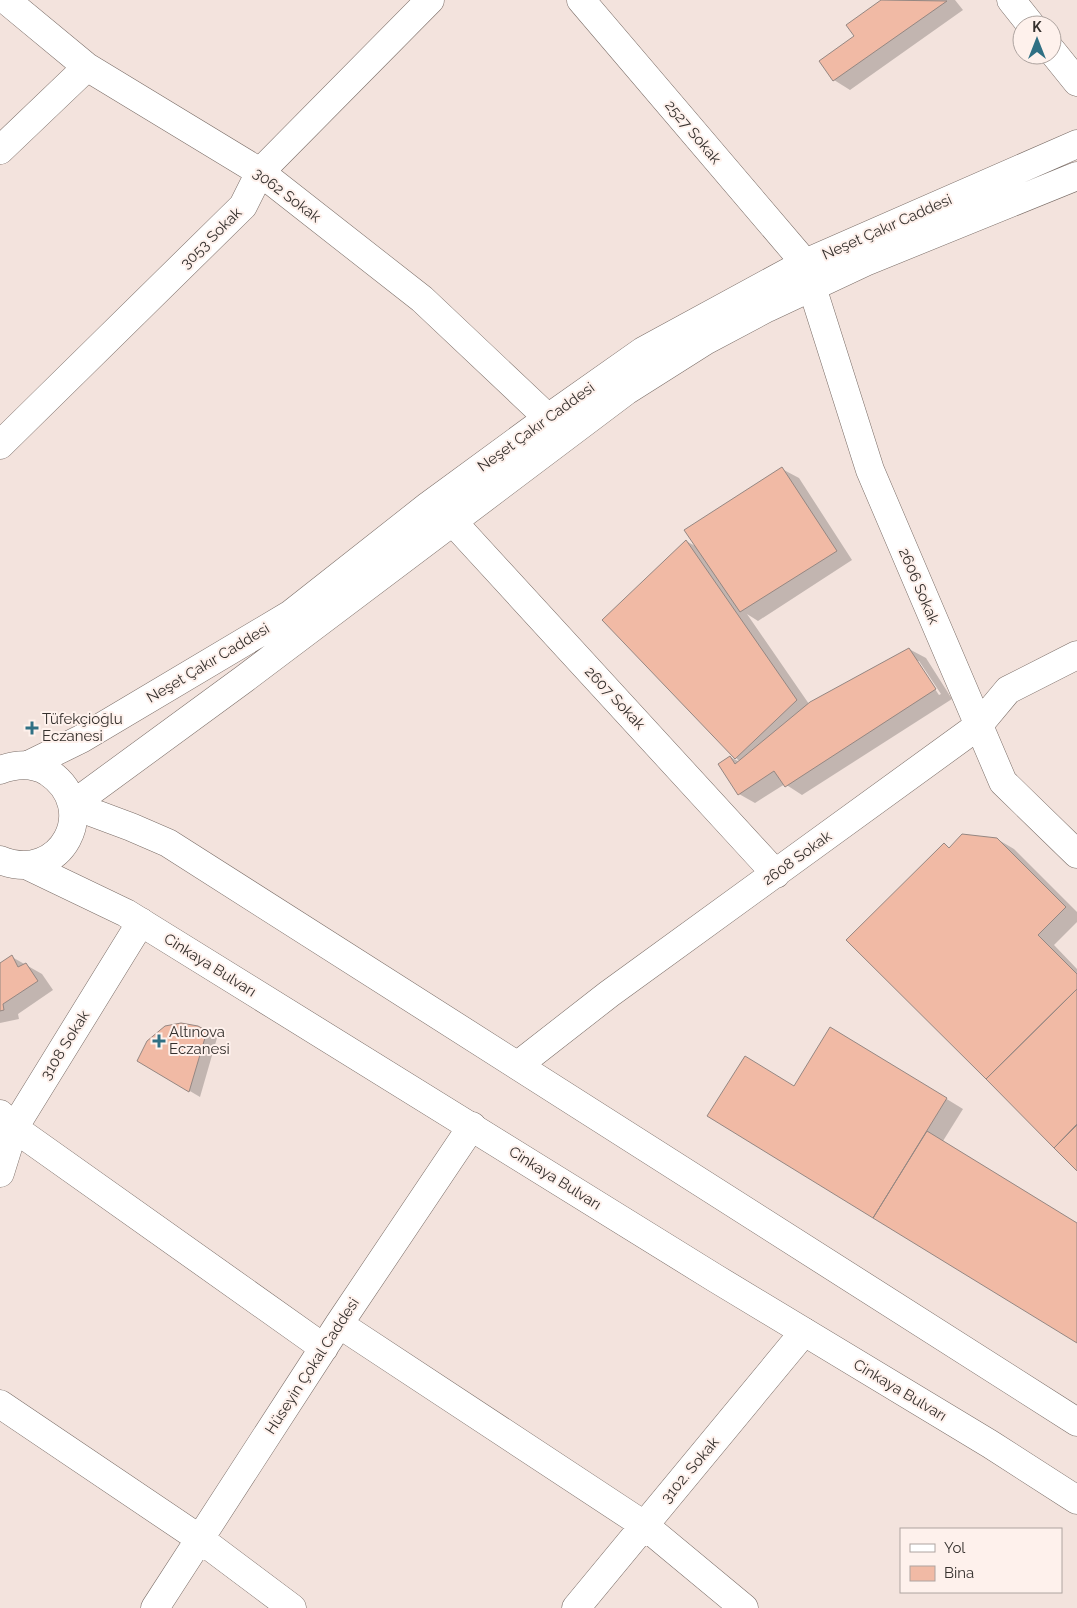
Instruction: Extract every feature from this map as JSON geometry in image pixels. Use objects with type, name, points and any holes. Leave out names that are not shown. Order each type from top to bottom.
[{"type":"street","name":"3062 Sokak","points":[[6,0],[87,67],[260,172],[422,299],[548,418]]},
{"type":"street","name":"3053 Sokak","points":[[0,445],[243,206],[260,172],[430,0]]},
{"type":"street","name":"2527 Sokak","points":[[581,0],[808,275]]},
{"type":"street","points":[[1011,0],[1023,15]]},
{"type":"street","points":[[1062,63],[1077,82]]},
{"type":"street","points":[[0,150],[87,67]]},
{"type":"street","name":"Neşet Çakır Caddesi","points":[[28,765],[81,739],[290,614],[428,506],[643,351],[808,275],[1077,144]]},
{"type":"street","name":"Neşet Çakır Caddesi","points":[[72,805],[244,680],[626,391],[705,340],[767,308],[808,275],[865,262],[1077,176]]},
{"type":"street","name":"2606 Sokak","points":[[808,275],[870,470],[1003,782],[1077,854]]},
{"type":"street","name":"2607 Sokak","points":[[453,522],[776,874]]},
{"type":"street","name":"2608 Sokak","points":[[518,1065],[609,994],[978,726],[1008,690],[1077,655]]},
{"type":"street","points":[[0,770],[11,766],[28,765],[43,769],[57,778],[67,790],[72,805],[73,819],[70,833],[63,846],[54,856],[41,863],[28,866],[11,865],[0,860]]},
{"type":"street","points":[[72,805],[168,843],[1077,1422]]},
{"type":"street","name":"Cinkaya Bulvarı","points":[[28,866],[141,922],[715,1278],[990,1444],[1077,1500]]},
{"type":"street","name":"3108 Sokak","points":[[0,1173],[7,1121],[141,922]]},
{"type":"street","points":[[7,1121],[324,1348]]},
{"type":"street","name":"Hüseyin Çokal Caddesi","points":[[155,1608],[339,1324],[472,1126]]},
{"type":"street","points":[[339,1324],[644,1526],[744,1608]]},
{"type":"street","name":"3102. Sokak","points":[[576,1608],[804,1332]]},
{"type":"street","points":[[0,1404],[200,1539],[292,1608]]},
{"type":"building","points":[[881,0],[947,1],[833,81],[819,61],[854,36],[846,25]]},
{"type":"building","points":[[782,467],[837,551],[740,612],[684,530]]},
{"type":"building","points":[[686,540],[797,700],[735,759],[602,620]]},
{"type":"building","points":[[909,648],[936,689],[785,787],[774,771],[738,795],[718,764],[730,756],[735,764],[810,702]]},
{"type":"building","points":[[962,834],[997,838],[1066,907],[1038,935],[1077,974],[1077,989],[986,1079],[846,940],[944,843],[949,848]]},
{"type":"building","points":[[12,955],[18,967],[26,963],[38,981],[3,1004],[4,1010],[0,1011],[0,963]]},
{"type":"building","points":[[1077,989],[1077,1125],[1054,1148],[986,1079]]},
{"type":"building","points":[[181,1023],[198,1026],[207,1031],[189,1092],[137,1061],[147,1041],[165,1026]]},
{"type":"building","points":[[830,1027],[947,1098],[873,1218],[707,1116],[745,1056],[794,1086]]},
{"type":"building","points":[[1077,1124],[1077,1171],[1054,1148]]},
{"type":"building","points":[[927,1131],[1077,1223],[1077,1343],[873,1218]]},
{"type":"place","name":"Tüfekçioğlu Eczanesi","points":[[32,728]]},
{"type":"place","name":"Altınova Eczanesi","points":[[159,1041]]}]
